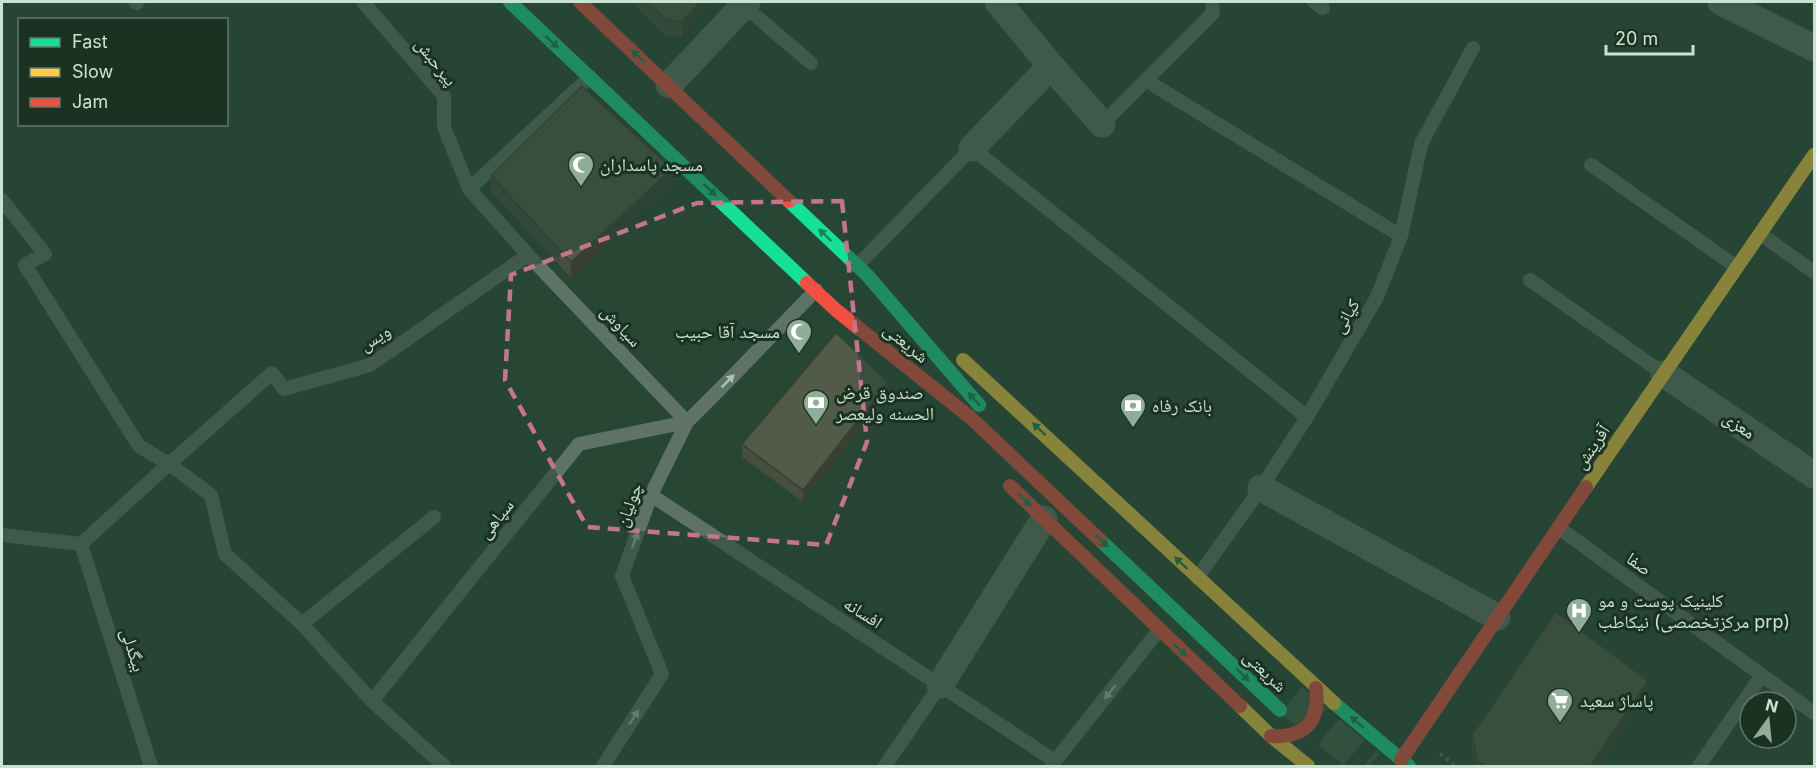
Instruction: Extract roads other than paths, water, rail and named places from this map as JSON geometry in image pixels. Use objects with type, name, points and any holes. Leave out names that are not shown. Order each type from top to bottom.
[{"type":"main road","name":"شریعتی","points":[[510,2],[836,310],[971,418],[1280,710]]},
{"type":"main road","name":"شریعتی","points":[[580,2],[862,271],[990,416]]},
{"type":"main road","name":"آفرینش","points":[[1402,764],[1497,617],[1815,155]]},
{"type":"main road","points":[[862,271],[950,348],[1316,688],[1402,764]]},
{"type":"main road","points":[[836,310],[909,385]]},
{"type":"main road","points":[[1001,477],[1271,736],[1308,766]]},
{"type":"main road","points":[[1271,736],[1282,738],[1304,730],[1317,711],[1316,688]]},
{"type":"street","points":[[998,2],[1102,124]]},
{"type":"street","points":[[1721,2],[1815,48]]},
{"type":"street","points":[[669,85],[745,3]]},
{"type":"street","points":[[972,148],[1051,66]]},
{"type":"street","name":"معزی","points":[[1664,374],[1815,476]]},
{"type":"street","points":[[1261,488],[1497,617]]},
{"type":"street","points":[[940,685],[1044,519]]},
{"type":"lane","name":"پیرحبش","points":[[363,2],[444,96],[444,128],[470,189]]},
{"type":"lane","points":[[1102,124],[1213,13],[1212,2]]},
{"type":"lane","points":[[745,3],[811,63]]},
{"type":"lane","name":"کیانی","points":[[1197,578],[1261,488],[1307,417],[1377,297],[1401,236],[1421,144],[1473,48]]},
{"type":"lane","points":[[528,255],[470,189],[590,77]]},
{"type":"lane","points":[[1146,81],[1401,236]]},
{"type":"lane","points":[[862,271],[972,148],[1307,417]]},
{"type":"lane","points":[[1591,165],[1737,267]]},
{"type":"lane","points":[[2,200],[45,254],[25,265],[138,446],[169,464],[211,495],[225,554],[302,624],[372,701],[444,766]]},
{"type":"lane","points":[[1760,234],[1815,272]]},
{"type":"lane","name":"سیاوش","points":[[528,255],[687,422]]},
{"type":"lane","name":"ویس","points":[[169,464],[272,373],[284,389],[370,365],[528,255]]},
{"type":"lane","points":[[1530,280],[1664,374]]},
{"type":"lane","name":"چولیان","points":[[603,766],[662,674],[622,576],[651,495],[687,422],[816,290]]},
{"type":"lane","name":"سپاهی","points":[[372,701],[579,444],[687,422]]},
{"type":"lane","points":[[2,535],[81,544],[169,464]]},
{"type":"lane","name":"افسانه","points":[[651,495],[940,685],[1053,764]]},
{"type":"lane","points":[[302,624],[434,518]]},
{"type":"lane","name":"صفا","points":[[1559,528],[1815,713]]},
{"type":"lane","name":"بیگدلی","points":[[81,544],[151,766]]},
{"type":"lane","points":[[1053,764],[1159,630]]},
{"type":"lane","points":[[1699,766],[1762,675]]},
{"type":"lane","points":[[885,766],[940,685]]},
{"type":"tunnel","points":[[1291,700],[1369,766]]},
{"type":"place","name":"مسجد پاسداران","points":[[581,188]]},
{"type":"place","name":"مسجد آقا حبیب","points":[[799,355]]},
{"type":"place","name":"صندوق قرض الحسنه ولیعصر","points":[[816,426]]},
{"type":"place","name":"بانک رفاه","points":[[1133,429]]},
{"type":"place","name":"کلینیک پوست و مو نیکاطب (مرکزتخصصی prp)","points":[[1579,634]]},
{"type":"place","name":"پاساژ سعید","points":[[1560,724]]}]
